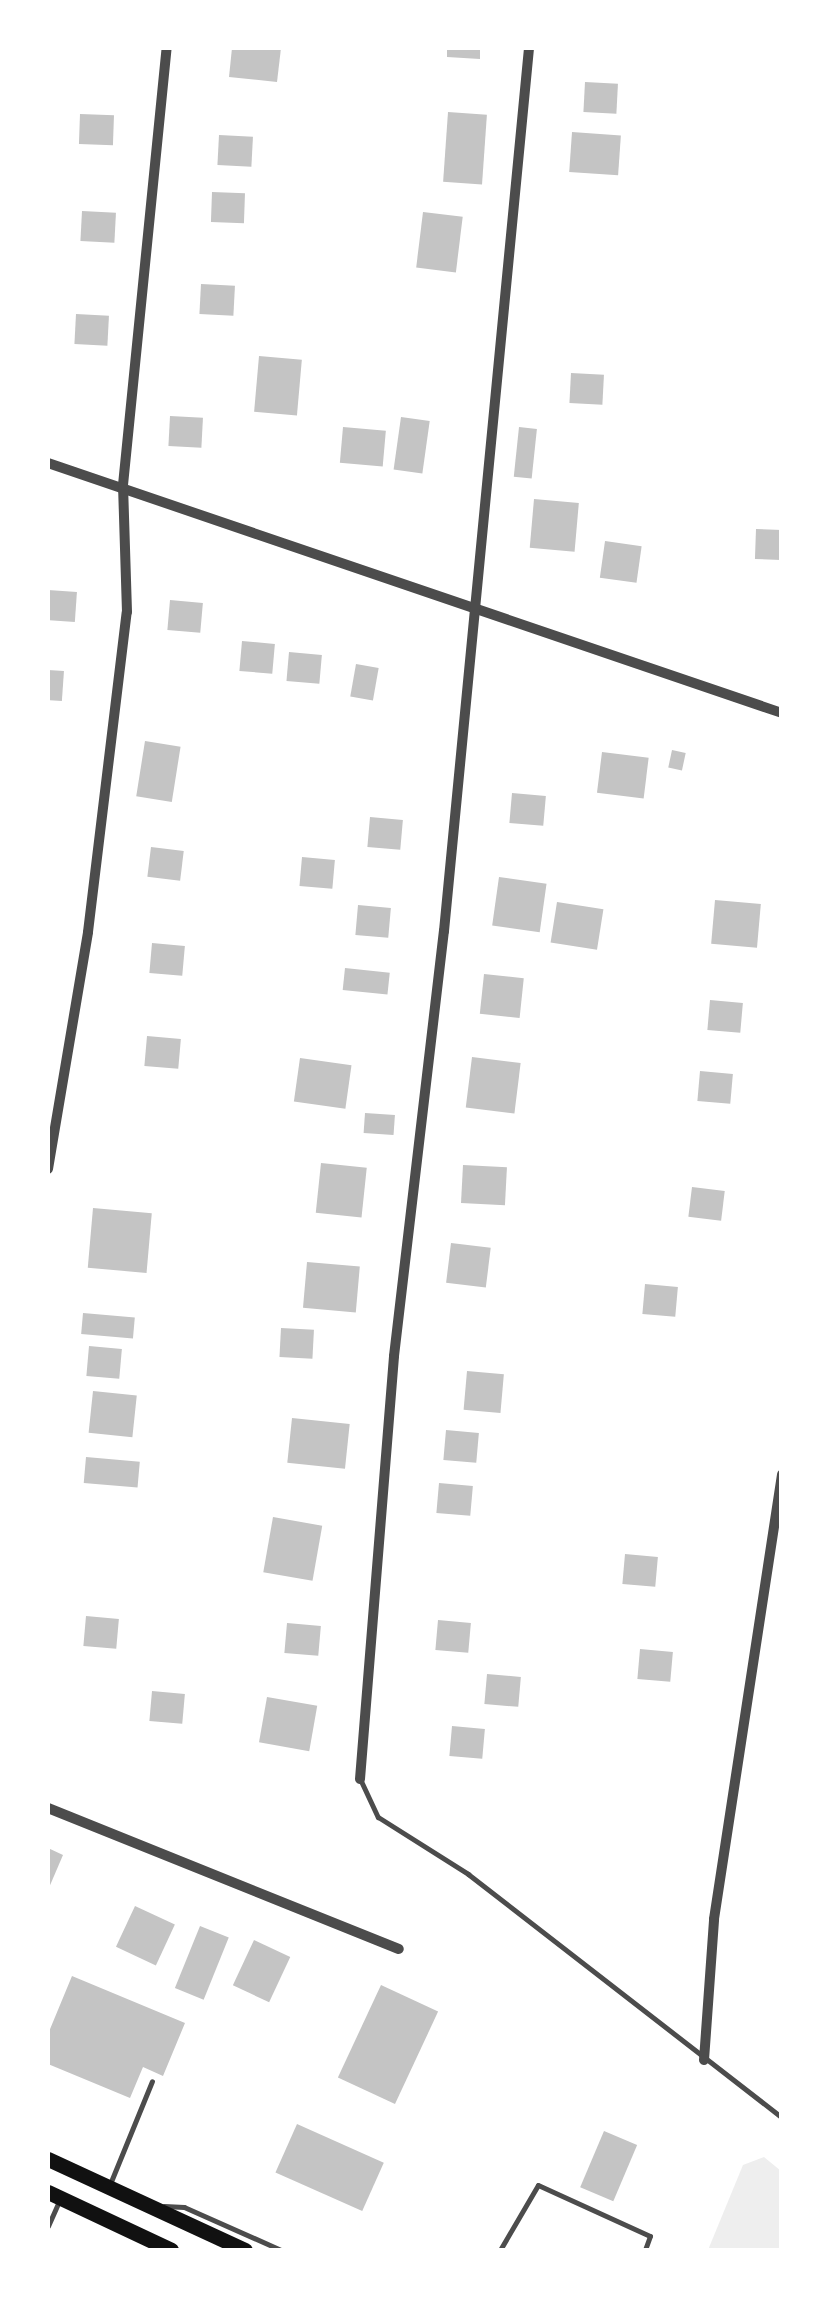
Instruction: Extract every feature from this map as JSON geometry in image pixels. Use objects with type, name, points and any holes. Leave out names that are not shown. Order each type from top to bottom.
[{"type":"main road","points":[[48,2160],[245,2250]]},
{"type":"main road","points":[[54,2195],[171,2250]]},
{"type":"street","points":[[48,1169],[88,932],[127,612],[123,485],[167,48]]},
{"type":"street","points":[[360,1779],[394,1356],[529,48]]},
{"type":"street","points":[[48,463],[123,485],[473,610],[782,714]]},
{"type":"street","points":[[704,2060],[714,1918],[782,1474]]},
{"type":"street","points":[[48,1808],[399,1949]]},
{"type":"lane","points":[[360,1779],[378,1817],[468,1874],[782,2118]]},
{"type":"lane","points":[[109,2186],[152,2081]]},
{"type":"lane","points":[[500,2250],[538,2185],[650,2236],[644,2250]]},
{"type":"lane","points":[[48,2226],[54,2195]]},
{"type":"lane","points":[[152,2206],[184,2207],[282,2250]]},
{"type":"shaded area","points":[[764,2157],[781,2171],[781,2250],[708,2250],[743,2165]]},
{"type":"building","points":[[232,48],[281,48],[277,82],[229,77]]},
{"type":"building","points":[[447,48],[480,48],[480,59],[447,57]]},
{"type":"building","points":[[585,82],[618,84],[616,114],[583,112]]},
{"type":"building","points":[[448,112],[487,115],[482,185],[443,182]]},
{"type":"building","points":[[80,114],[114,115],[113,145],[79,144]]},
{"type":"building","points":[[572,132],[621,135],[618,175],[569,172]]},
{"type":"building","points":[[219,135],[253,137],[251,167],[217,165]]},
{"type":"building","points":[[212,192],[245,193],[244,223],[211,222]]},
{"type":"building","points":[[82,211],[116,213],[114,243],[80,241]]},
{"type":"building","points":[[423,212],[463,217],[456,272],[416,268]]},
{"type":"building","points":[[201,284],[235,286],[233,316],[199,314]]},
{"type":"building","points":[[76,314],[109,316],[107,346],[74,344]]},
{"type":"building","points":[[259,356],[302,360],[297,416],[254,412]]},
{"type":"building","points":[[571,373],[604,375],[602,405],[569,403]]},
{"type":"building","points":[[170,416],[203,418],[201,448],[168,446]]},
{"type":"building","points":[[401,417],[430,421],[422,474],[394,469]]},
{"type":"building","points":[[343,427],[386,431],[383,467],[340,463]]},
{"type":"building","points":[[519,427],[537,429],[532,479],[514,477]]},
{"type":"building","points":[[534,499],[579,503],[575,552],[530,548]]},
{"type":"building","points":[[756,529],[782,530],[781,560],[755,559]]},
{"type":"building","points":[[605,541],[642,546],[636,583],[600,578]]},
{"type":"building","points":[[48,590],[77,592],[75,622],[48,620]]},
{"type":"building","points":[[170,600],[203,603],[200,633],[167,630]]},
{"type":"building","points":[[242,641],[275,644],[272,674],[239,671]]},
{"type":"building","points":[[289,652],[322,655],[319,684],[286,681]]},
{"type":"building","points":[[356,664],[379,668],[373,700],[350,696]]},
{"type":"building","points":[[48,670],[64,671],[62,701],[48,700]]},
{"type":"building","points":[[145,741],[181,747],[172,802],[136,796]]},
{"type":"building","points":[[672,750],[686,753],[682,771],[668,768]]},
{"type":"building","points":[[602,752],[649,758],[644,798],[597,793]]},
{"type":"building","points":[[512,793],[546,796],[543,826],[509,823]]},
{"type":"building","points":[[370,817],[403,820],[400,850],[367,847]]},
{"type":"building","points":[[151,847],[184,851],[180,881],[147,877]]},
{"type":"building","points":[[302,857],[335,860],[332,889],[299,886]]},
{"type":"building","points":[[499,877],[547,884],[540,932],[492,926]]},
{"type":"building","points":[[715,900],[761,904],[757,948],[711,944]]},
{"type":"building","points":[[557,902],[603,909],[597,950],[551,942]]},
{"type":"building","points":[[358,905],[391,908],[388,938],[355,935]]},
{"type":"building","points":[[152,943],[185,946],[182,976],[149,973]]},
{"type":"building","points":[[345,968],[390,973],[387,995],[343,990]]},
{"type":"building","points":[[484,974],[524,978],[520,1018],[480,1014]]},
{"type":"building","points":[[710,1000],[743,1003],[740,1033],[707,1030]]},
{"type":"building","points":[[147,1036],[181,1039],[178,1069],[144,1066]]},
{"type":"building","points":[[472,1057],[521,1063],[514,1114],[466,1108]]},
{"type":"building","points":[[300,1058],[351,1065],[345,1109],[294,1102]]},
{"type":"building","points":[[700,1071],[733,1074],[730,1104],[697,1101]]},
{"type":"building","points":[[365,1113],[395,1115],[394,1135],[364,1133]]},
{"type":"building","points":[[321,1163],[367,1168],[362,1218],[316,1213]]},
{"type":"building","points":[[463,1165],[507,1167],[505,1205],[461,1203]]},
{"type":"building","points":[[692,1187],[725,1191],[721,1221],[688,1217]]},
{"type":"building","points":[[93,1208],[152,1213],[147,1273],[88,1268]]},
{"type":"building","points":[[451,1243],[491,1248],[486,1288],[446,1283]]},
{"type":"building","points":[[307,1262],[360,1267],[356,1312],[303,1308]]},
{"type":"building","points":[[645,1284],[678,1287],[675,1317],[642,1314]]},
{"type":"building","points":[[83,1313],[135,1318],[133,1338],[81,1334]]},
{"type":"building","points":[[281,1328],[314,1330],[312,1359],[279,1357]]},
{"type":"building","points":[[89,1346],[122,1349],[119,1379],[86,1376]]},
{"type":"building","points":[[467,1371],[504,1374],[500,1413],[464,1410]]},
{"type":"building","points":[[93,1391],[137,1396],[132,1437],[89,1433]]},
{"type":"building","points":[[292,1418],[350,1424],[345,1469],[287,1463]]},
{"type":"building","points":[[446,1430],[479,1433],[476,1463],[443,1460]]},
{"type":"building","points":[[86,1457],[140,1462],[138,1488],[84,1483]]},
{"type":"building","points":[[439,1483],[473,1486],[470,1516],[436,1513]]},
{"type":"building","points":[[273,1517],[322,1526],[313,1581],[263,1572]]},
{"type":"building","points":[[625,1554],[658,1557],[655,1587],[622,1584]]},
{"type":"building","points":[[86,1616],[119,1619],[116,1649],[83,1646]]},
{"type":"building","points":[[438,1620],[471,1623],[468,1653],[435,1650]]},
{"type":"building","points":[[287,1623],[321,1626],[318,1656],[284,1653]]},
{"type":"building","points":[[640,1649],[673,1652],[670,1682],[637,1679]]},
{"type":"building","points":[[487,1674],[521,1677],[518,1707],[484,1704]]},
{"type":"building","points":[[152,1691],[185,1694],[182,1724],[149,1721]]},
{"type":"building","points":[[267,1697],[317,1706],[309,1751],[259,1742]]},
{"type":"building","points":[[452,1726],[485,1729],[482,1759],[449,1756]]},
{"type":"building","points":[[48,1848],[63,1855],[48,1890]]},
{"type":"building","points":[[135,1906],[175,1925],[156,1965],[116,1947]]},
{"type":"building","points":[[200,1926],[229,1938],[204,2000],[175,1988]]},
{"type":"building","points":[[254,1940],[290,1957],[269,2002],[233,1985]]},
{"type":"building","points":[[72,1976],[185,2023],[163,2076],[143,2067],[130,2098],[48,2064],[48,2034]]},
{"type":"building","points":[[381,1985],[438,2012],[395,2104],[338,2077]]},
{"type":"building","points":[[297,2124],[384,2163],[362,2211],[275,2172]]},
{"type":"building","points":[[604,2131],[637,2145],[613,2201],[580,2187]]}]
